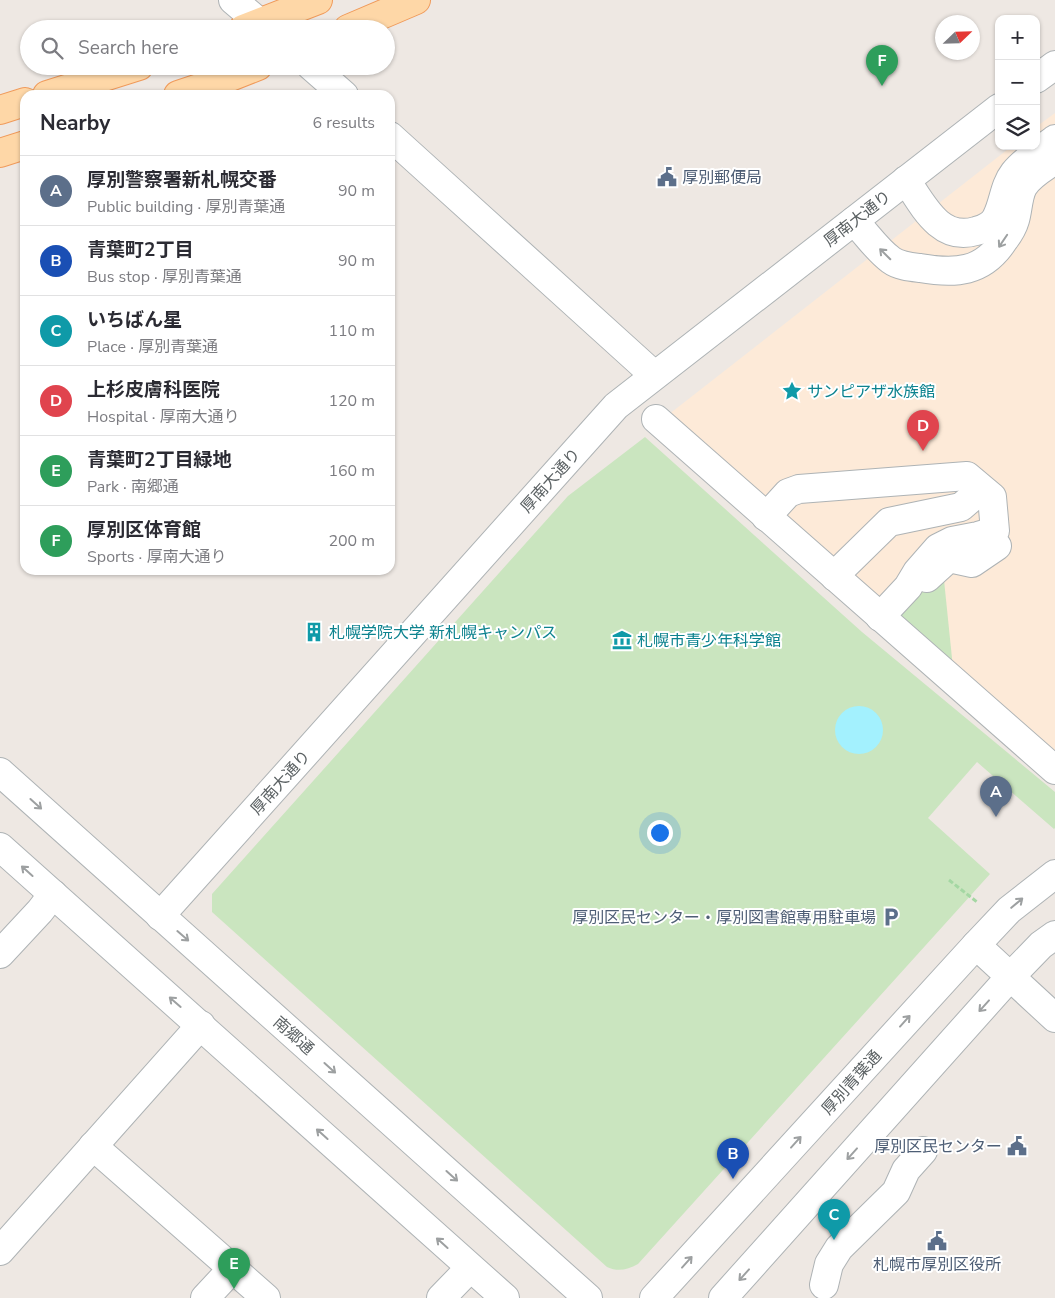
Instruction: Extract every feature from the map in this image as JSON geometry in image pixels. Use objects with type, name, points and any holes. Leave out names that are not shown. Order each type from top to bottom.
[{"type":"main road","points":[[272,20],[318,0]]},
{"type":"main road","points":[[369,20],[416,0]]},
{"type":"main road","points":[[63,90],[110,75]]},
{"type":"main road","points":[[193,90],[235,75]]},
{"type":"main road","points":[[0,110],[20,104]]},
{"type":"main road","points":[[0,153],[20,147]]},
{"type":"street","points":[[233,0],[250,20]]},
{"type":"street","points":[[1040,76],[1055,65]]},
{"type":"street","points":[[321,75],[338,90]]},
{"type":"street","name":"厚南大通り","points":[[160,916],[616,406],[995,111]]},
{"type":"street","points":[[906,180],[934,221],[947,230],[963,234],[978,231],[997,217],[1007,185],[1013,174],[1055,139]]},
{"type":"street","points":[[395,141],[654,376]]},
{"type":"street","points":[[854,221],[892,261],[905,266],[945,272],[963,271],[981,264],[1005,240],[1015,221],[1022,188],[1030,178],[1055,160]]},
{"type":"street","points":[[656,419],[1055,770]]},
{"type":"street","points":[[766,517],[788,493],[799,489],[967,476],[975,493],[975,523],[939,530],[877,614]]},
{"type":"street","points":[[835,577],[889,522],[975,493],[992,497],[1001,542],[978,536],[943,555],[916,572],[908,587],[877,614]]},
{"type":"street","name":"南郷通","points":[[0,772],[588,1298]]},
{"type":"street","points":[[0,847],[505,1298]]},
{"type":"street","name":"厚別青葉通","points":[[654,1298],[1009,910],[1055,874]]},
{"type":"street","points":[[0,954],[53,894]]},
{"type":"street","points":[[723,1298],[1010,977],[1041,945],[1055,935]]},
{"type":"street","points":[[976,945],[1055,1018]]},
{"type":"street","points":[[0,1251],[201,1025]]},
{"type":"street","points":[[93,1146],[266,1298]]},
{"type":"street","points":[[824,1285],[829,1264],[839,1248],[896,1192],[906,1170],[924,1151]]},
{"type":"street","points":[[205,1298],[232,1268]]},
{"type":"street","points":[[440,1298],[470,1268]]},
{"type":"path","points":[[949,880],[976,902]]},
{"type":"shaded area","points":[[1055,113],[1055,759],[668,415],[1007,150],[1040,150],[1040,124]]},
{"type":"green space","points":[[645,437],[862,632],[1055,792],[1055,828],[977,762],[928,818],[990,874],[638,1264],[619,1270],[607,1267],[212,912],[212,894],[568,496]]},
{"type":"green space","points":[[939,576],[944,580],[953,668],[891,614]]},
{"type":"water","points":[[854,706],[864,706],[873,710],[879,716],[882,721],[882,739],[873,750],[864,754],[854,754],[845,750],[839,744],[835,735],[835,725],[839,716],[845,710]]},
{"type":"place","name":"厚別区体育館","points":[[882,86]]},
{"type":"place","name":"厚別郵便局","points":[[667,177]]},
{"type":"place","name":"サンピアザ水族館","points":[[792,391]]},
{"type":"place","name":"上杉皮膚科医院","points":[[923,451]]},
{"type":"place","name":"札幌学院大学 新札幌キャンパス","points":[[314,632]]},
{"type":"place","name":"札幌市青少年科学館","points":[[622,640]]},
{"type":"place","name":"厚別警察署新札幌交番","points":[[996,817]]},
{"type":"place","name":"厚別区民センター・厚別図書館専用駐車場","points":[[891,917]]},
{"type":"place","name":"厚別区民センター","points":[[1017,1146]]},
{"type":"place","name":"青葉町2丁目","points":[[733,1179]]},
{"type":"place","name":"いちばん星","points":[[834,1240]]},
{"type":"place","name":"札幌市厚別区役所","points":[[937,1241]]},
{"type":"place","name":"青葉町2丁目緑地","points":[[234,1289]]}]
